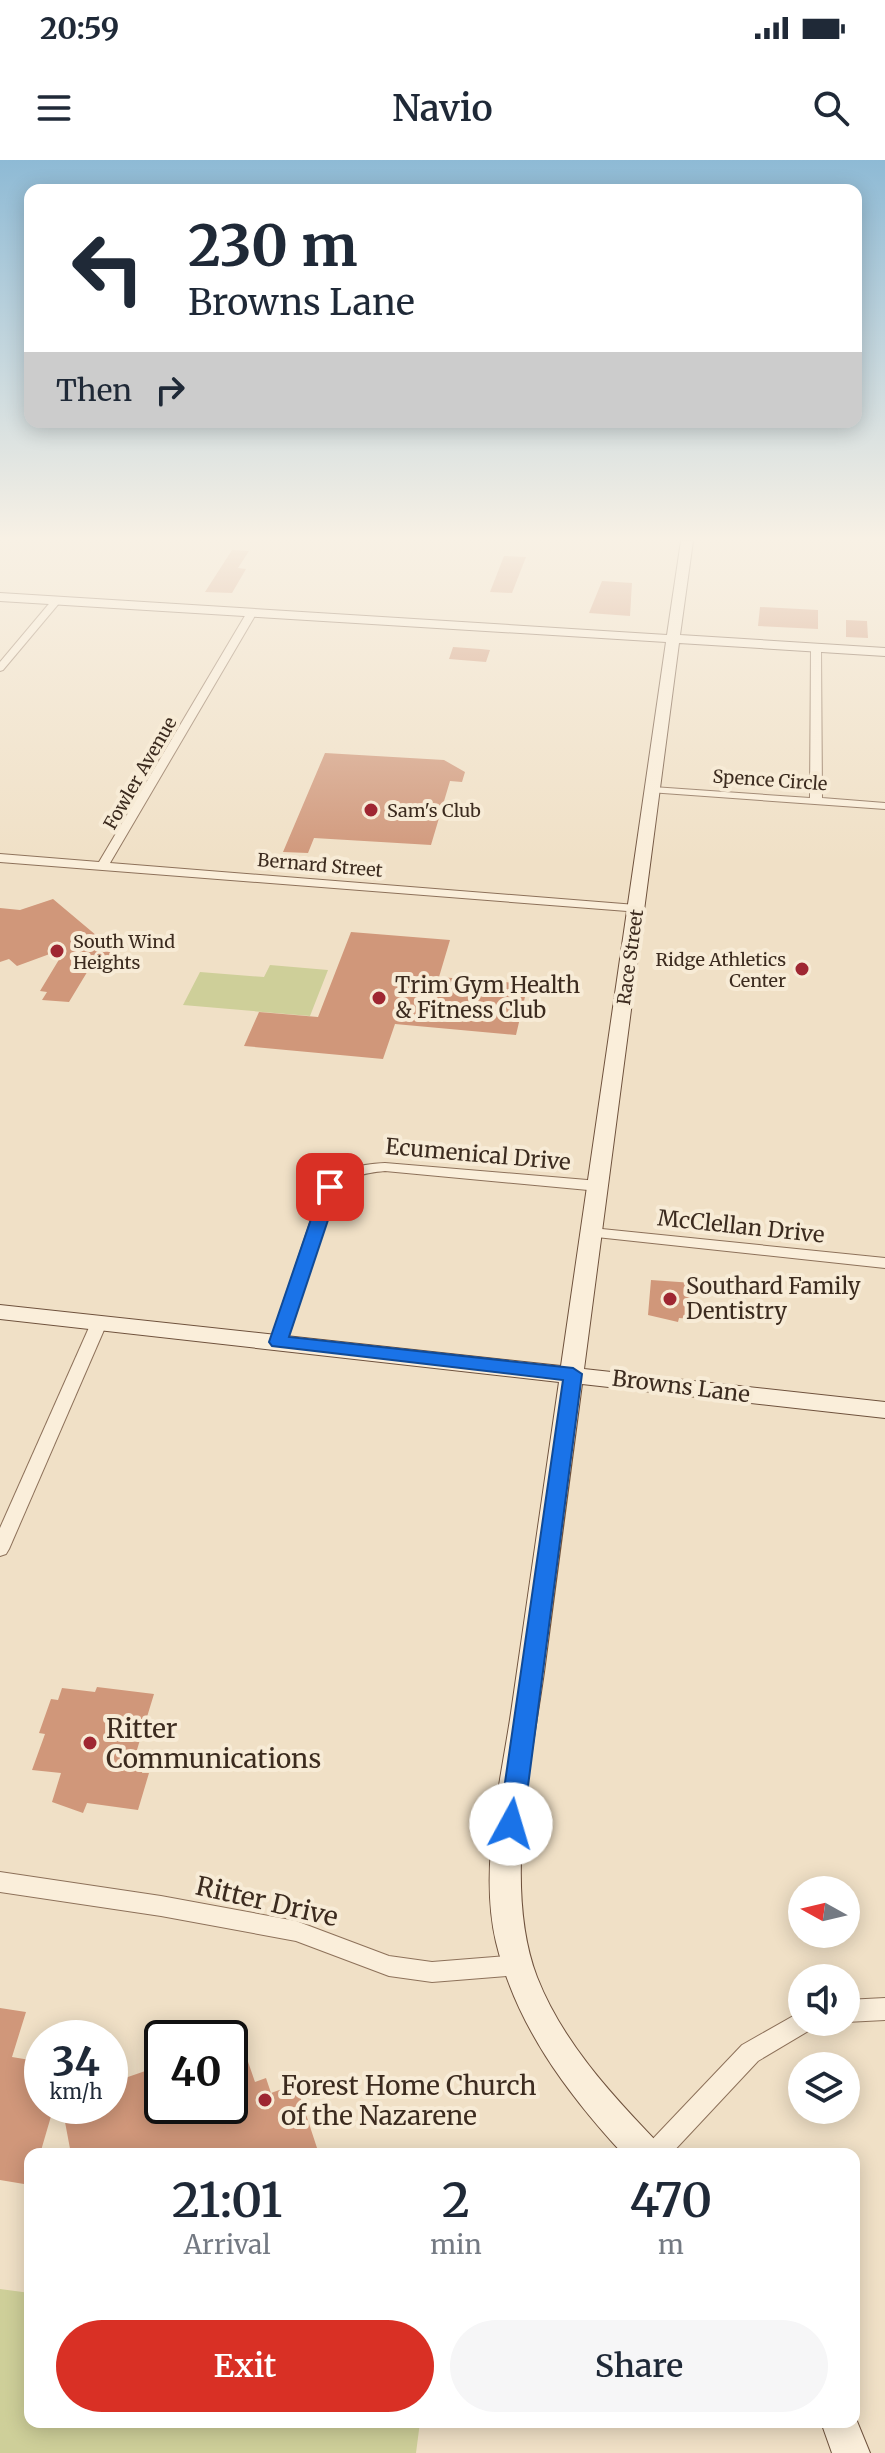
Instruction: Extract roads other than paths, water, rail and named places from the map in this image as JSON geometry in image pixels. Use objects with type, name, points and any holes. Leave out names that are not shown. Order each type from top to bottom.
[{"type":"street","points":[[0,668],[17,648]]},
{"type":"street","name":"Fowler Avenue","points":[[103,865],[231,648]]},
{"type":"street","name":"Race Street","points":[[639,2148],[604,2112],[556,2051],[527,1991],[506,1906],[517,1767],[671,648]]},
{"type":"street","points":[[816,648],[885,652]]},
{"type":"street","points":[[816,648],[816,801]]},
{"type":"street","name":"Spence Circle","points":[[653,790],[885,806]]},
{"type":"street","name":"Bernard Street","points":[[0,858],[636,909]]},
{"type":"street","name":"Ecumenical Drive","points":[[278,1342],[327,1193],[343,1176],[368,1168],[385,1167],[599,1186]]},
{"type":"street","name":"McClellan Drive","points":[[592,1233],[885,1263]]},
{"type":"street","name":"Browns Lane","points":[[0,1312],[885,1410]]},
{"type":"street","points":[[0,1549],[99,1323]]},
{"type":"street","name":"Ritter Drive","points":[[0,1882],[161,1906],[296,1931],[389,1966],[432,1972],[519,1965]]},
{"type":"street","points":[[860,2010],[885,2009]]},
{"type":"street","points":[[661,2148],[750,2053],[788,2030]]},
{"type":"street","points":[[841,2428],[851,2453]]},
{"type":"place","name":"Sam's Club","points":[[371,810]]},
{"type":"place","name":"South Wind Heights","points":[[57,951]]},
{"type":"place","name":"Ridge Athletics Center","points":[[802,969]]},
{"type":"place","name":"Trim Gym Health & Fitness Club","points":[[379,998]]},
{"type":"place","name":"Southard Family Dentistry","points":[[670,1299]]},
{"type":"place","name":"Ritter Communications","points":[[90,1743]]},
{"type":"place","name":"Forest Home Church of the Nazarene","points":[[265,2100]]}]
